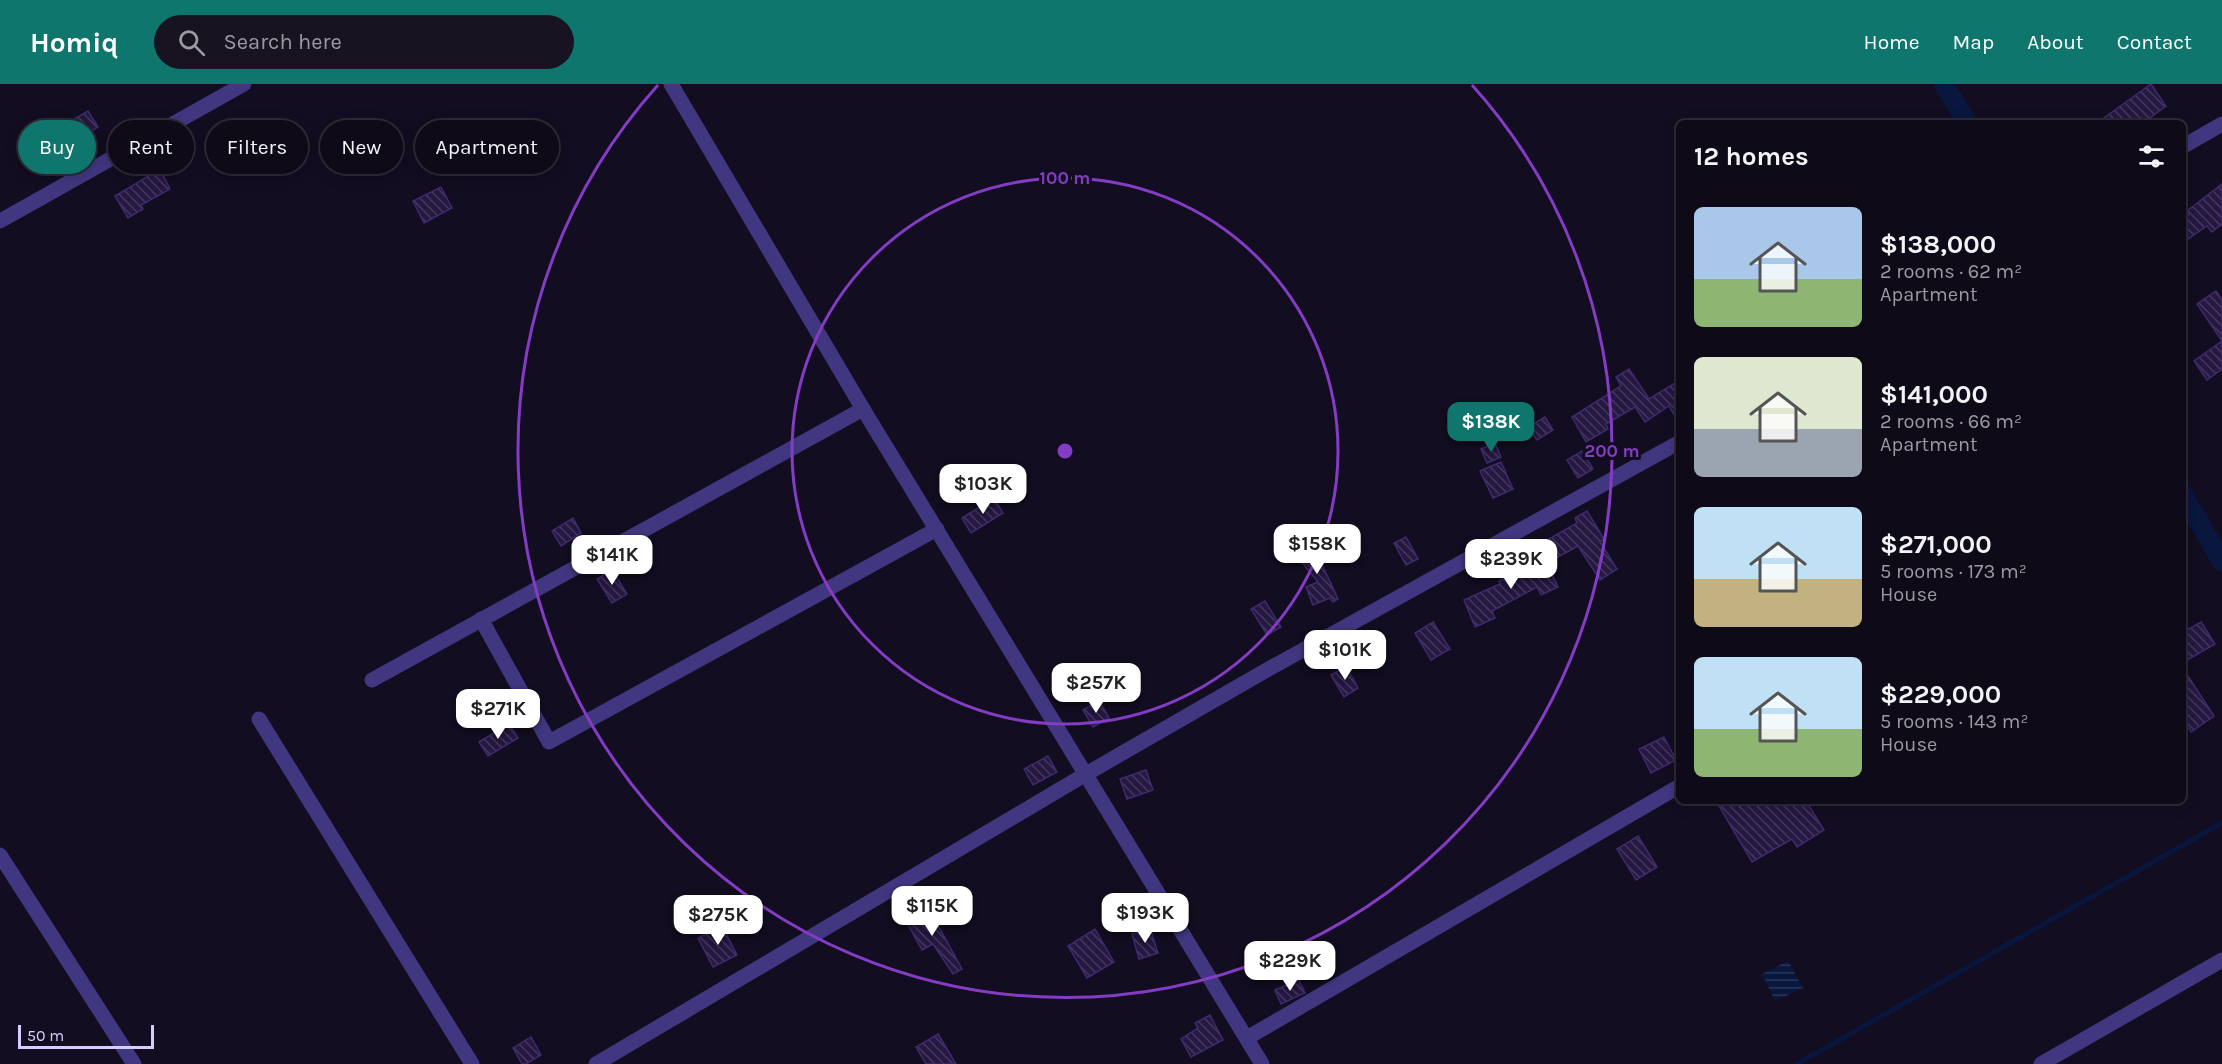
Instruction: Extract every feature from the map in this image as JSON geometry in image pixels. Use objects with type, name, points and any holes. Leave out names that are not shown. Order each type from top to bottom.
[{"type":"street","points":[[0,221],[244,84]]},
{"type":"street","points":[[671,84],[863,409],[1262,1064]]},
{"type":"street","points":[[2186,145],[2222,124]]},
{"type":"street","points":[[372,680],[863,409]]},
{"type":"street","points":[[596,1064],[1086,774],[1265,671],[1676,443]]},
{"type":"street","points":[[481,619],[549,742],[937,529]]},
{"type":"street","points":[[260,719],[472,1064]]},
{"type":"street","points":[[1247,1038],[1676,788]]},
{"type":"street","points":[[0,855],[134,1064]]},
{"type":"street","points":[[2041,1064],[2222,960]]},
{"type":"water","points":[[1788,961],[1803,988],[1775,1001],[1762,974]]},
{"type":"building","points":[[2151,84],[2166,106],[2147,120],[2101,120]]},
{"type":"building","points":[[88,111],[94,120],[73,120]]},
{"type":"building","points":[[152,174],[162,174],[170,189],[141,205],[143,209],[128,218],[115,196]]},
{"type":"building","points":[[2222,184],[2222,224],[2212,232],[2207,226],[2186,240],[2186,217],[2189,215],[2187,211]]},
{"type":"building","points":[[441,187],[452,208],[424,223],[413,201]]},
{"type":"building","points":[[2216,291],[2222,300],[2222,341],[2197,304]]},
{"type":"building","points":[[2222,341],[2222,369],[2207,380],[2194,361]]},
{"type":"building","points":[[1629,369],[1649,399],[1676,382],[1676,418],[1669,406],[1645,422],[1635,407],[1606,424],[1608,429],[1586,442],[1572,417],[1621,386],[1616,377]]},
{"type":"building","points":[[1545,417],[1553,430],[1537,440],[1528,427]]},
{"type":"building","points":[[1495,443],[1501,457],[1487,463],[1481,449]]},
{"type":"building","points":[[1582,451],[1593,469],[1578,478],[1567,460]]},
{"type":"building","points":[[1501,462],[1513,489],[1493,498],[1480,471]]},
{"type":"building","points":[[994,498],[1003,513],[971,533],[962,518]]},
{"type":"building","points":[[1587,511],[1604,539],[1600,542],[1617,569],[1600,580],[1578,546],[1551,561],[1542,543],[1577,523],[1575,518]]},
{"type":"building","points":[[573,518],[581,533],[561,546],[552,531]]},
{"type":"building","points":[[1406,537],[1418,559],[1406,565],[1394,543]]},
{"type":"building","points":[[1310,542],[1322,558],[1320,560],[1338,599],[1333,602],[1330,598],[1313,605],[1306,587],[1318,582],[1295,554]]},
{"type":"building","points":[[1543,555],[1558,587],[1541,595],[1537,587],[1492,611],[1495,618],[1475,627],[1464,600],[1500,584],[1499,581]]},
{"type":"building","points":[[612,570],[627,594],[612,603],[597,579]]},
{"type":"building","points":[[1265,601],[1281,627],[1267,635],[1251,609]]},
{"type":"building","points":[[1433,622],[1450,649],[1431,660],[1415,633]]},
{"type":"building","points":[[2201,622],[2215,644],[2186,661],[2186,631]]},
{"type":"building","points":[[1346,666],[1358,688],[1344,697],[1331,675]]},
{"type":"building","points":[[2186,673],[2214,716],[2191,732],[2186,725]]},
{"type":"building","points":[[1099,700],[1109,718],[1093,727],[1083,710]]},
{"type":"building","points":[[509,724],[518,738],[488,756],[479,742]]},
{"type":"building","points":[[1664,737],[1676,760],[1651,773],[1639,749]]},
{"type":"building","points":[[1048,756],[1057,772],[1033,785],[1024,769]]},
{"type":"building","points":[[1146,770],[1153,790],[1127,799],[1120,779]]},
{"type":"building","points":[[1718,804],[1808,804],[1824,830],[1797,847],[1792,839],[1752,862]]},
{"type":"building","points":[[1638,836],[1657,867],[1636,880],[1617,849]]},
{"type":"building","points":[[928,907],[962,969],[953,974],[933,944],[922,950],[905,919]]},
{"type":"building","points":[[722,926],[737,955],[713,967],[698,938]]},
{"type":"building","points":[[1150,928],[1158,953],[1139,959],[1132,934]]},
{"type":"building","points":[[1095,929],[1114,962],[1087,978],[1068,946]]},
{"type":"building","points":[[1299,980],[1305,993],[1281,1004],[1275,990]]},
{"type":"building","points":[[1210,1015],[1223,1040],[1191,1057],[1181,1039],[1198,1028],[1195,1023]]},
{"type":"building","points":[[938,1034],[956,1064],[926,1064],[916,1047]]},
{"type":"building","points":[[531,1037],[541,1055],[522,1064],[513,1048]]},
{"type":"waterway","points":[[1944,84],[1965,120]]},
{"type":"waterway","points":[[2186,500],[2222,562]]},
{"type":"waterway","points":[[1797,1064],[2222,823]]}]
